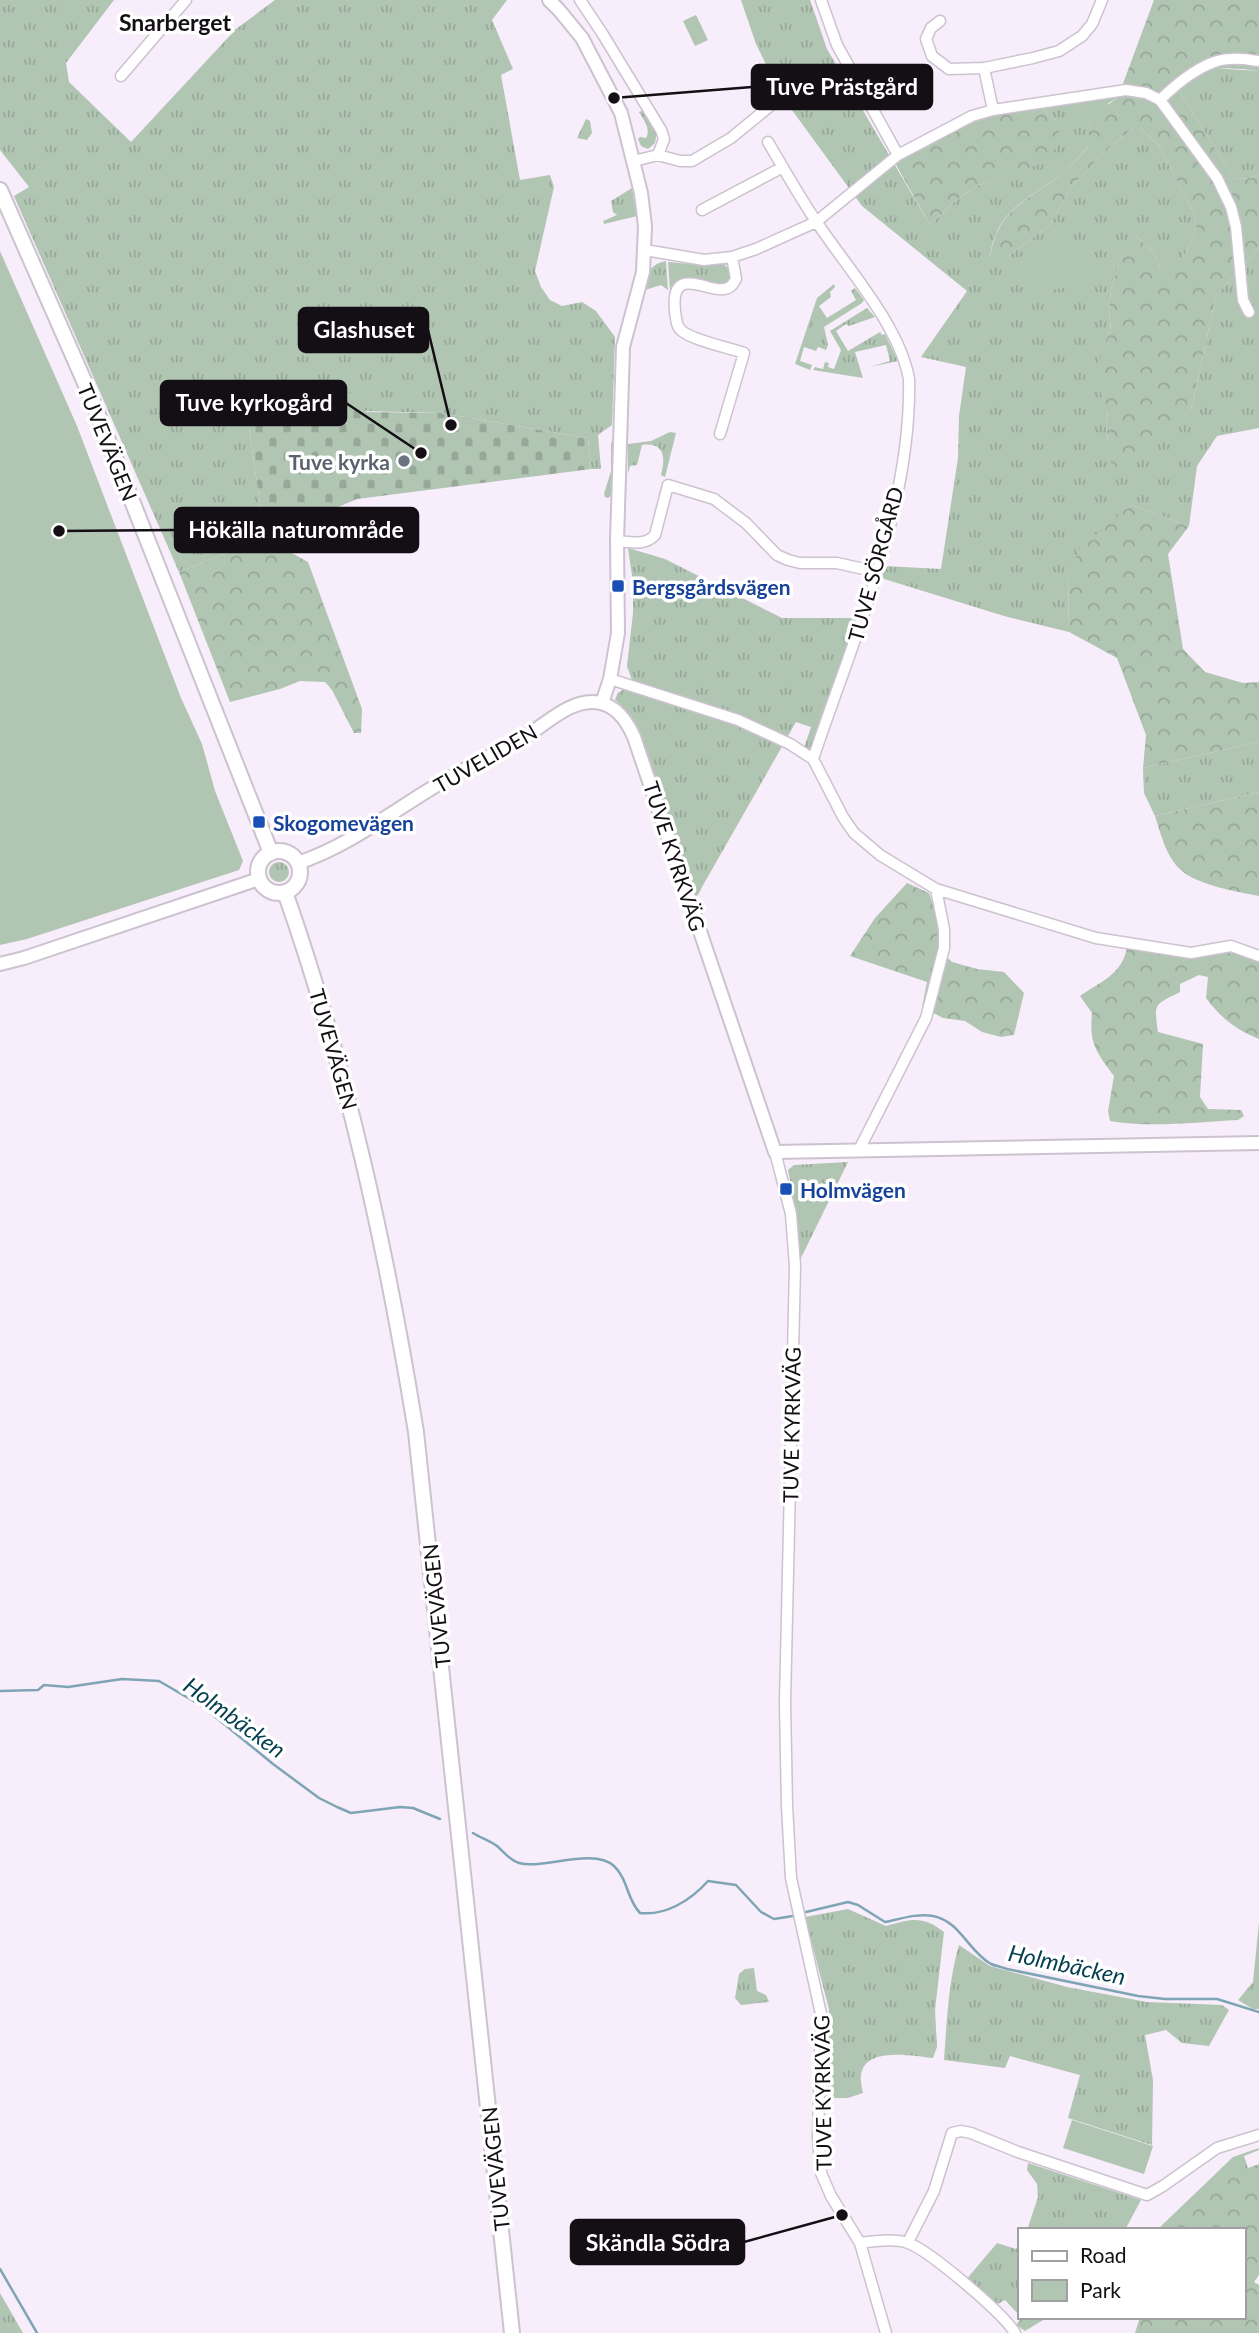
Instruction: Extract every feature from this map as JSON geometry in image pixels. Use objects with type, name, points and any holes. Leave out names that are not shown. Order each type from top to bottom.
[{"type":"main road","name":"TUVEVÄGEN","points":[[0,190],[89,392],[271,853]]},
{"type":"main road","points":[[271,853],[287,853],[298,863],[298,880],[285,892],[269,891],[259,879],[260,863],[271,853]]},
{"type":"main road","name":"TUVEVÄGEN","points":[[285,892],[313,972],[368,1174],[393,1295],[414,1420],[430,1547],[512,2333]]},
{"type":"street","points":[[121,76],[186,0]]},
{"type":"street","points":[[549,0],[582,38],[621,113],[641,193],[645,250],[643,272],[623,347],[617,541],[618,632],[610,679],[602,703]]},
{"type":"street","points":[[580,0],[661,130],[664,139],[658,155]]},
{"type":"street","points":[[821,0],[837,45],[898,155]]},
{"type":"street","points":[[940,21],[931,28],[926,39],[932,56],[949,69],[984,68],[1059,51],[1083,36],[1092,24],[1102,0]]},
{"type":"street","points":[[1160,100],[1217,61],[1230,58],[1259,61]]},
{"type":"street","points":[[984,68],[993,110]]},
{"type":"street","points":[[645,250],[704,260],[732,257],[816,222],[898,155],[961,121],[993,110],[1126,90],[1146,93],[1160,100],[1217,178],[1231,207],[1243,300],[1249,312]]},
{"type":"street","points":[[634,161],[658,155],[680,162],[692,161],[731,138],[781,97]]},
{"type":"street","name":"TUVE SÖRGÅRD","points":[[768,142],[816,222],[851,269],[895,340],[909,379],[905,447],[891,523],[813,759]]},
{"type":"street","points":[[702,209],[783,167]]},
{"type":"street","points":[[720,434],[744,353],[680,330],[675,301],[678,291],[688,283],[721,290],[729,288],[736,279],[732,257]]},
{"type":"street","points":[[617,541],[645,542],[655,535],[668,485],[715,499],[746,523],[777,555],[788,560],[800,564],[837,563],[877,572]]},
{"type":"street","points":[[610,679],[738,720],[790,744],[813,759],[854,833],[880,855],[936,889],[1096,938],[1191,953],[1231,946],[1259,956]]},
{"type":"street","name":"TUVELIDEN","points":[[298,863],[354,837],[442,782],[574,706],[589,702],[602,703]]},
{"type":"street","name":"TUVE KYRKVÄG","points":[[602,703],[622,715],[634,737],[775,1152],[791,1214],[794,1266],[785,1703],[790,1860],[793,1894],[821,2010],[818,2139],[821,2173],[831,2196],[860,2243],[886,2333]]},
{"type":"street","points":[[0,964],[259,879]]},
{"type":"street","points":[[860,1148],[926,1018],[944,948],[944,929],[936,889]]},
{"type":"street","points":[[775,1152],[860,1148],[1259,1143]]},
{"type":"street","points":[[908,2242],[934,2191],[952,2133],[971,2133],[1018,2152],[1147,2195],[1217,2148],[1259,2136]]},
{"type":"street","points":[[860,2243],[908,2242],[991,2306],[1015,2333]]},
{"type":"green space","points":[[0,0],[114,0],[66,63],[69,82],[131,142],[236,29],[275,0],[507,0],[492,20],[513,69],[501,75],[520,180],[550,175],[554,187],[535,271],[550,300],[562,306],[582,302],[596,311],[615,337],[612,425],[598,435],[601,469],[591,469],[588,438],[441,413],[320,410],[247,414],[265,538],[179,572],[14,196],[29,187],[0,150]]},
{"type":"green space","points":[[741,0],[810,0],[827,49],[930,225],[955,201],[979,185],[1043,162],[1056,120],[1041,108],[1118,97],[1092,114],[1089,146],[1058,177],[1005,218],[993,241],[990,257],[1007,257],[1050,225],[1072,186],[1133,128],[1140,128],[1159,145],[1195,216],[1196,234],[1185,254],[1175,265],[1160,268],[1154,253],[1136,236],[1126,243],[1111,289],[1111,330],[1103,345],[1100,390],[1108,410],[1108,441],[1191,410],[1216,295],[1259,248],[1259,428],[1217,436],[1197,466],[1189,526],[1131,505],[1068,576],[1069,632],[1004,616],[881,578],[884,566],[941,569],[958,458],[959,416],[966,367],[921,357],[967,291],[862,206],[781,95],[756,44]]},
{"type":"green space","points":[[1154,0],[1259,0],[1259,71],[1216,69],[1198,76],[1179,91],[1235,179],[1259,174],[1259,248],[1216,295],[1191,410],[1112,471],[1106,425],[1108,411],[1100,390],[1098,371],[1103,345],[1111,330],[1111,289],[1126,242],[1136,236],[1154,253],[1160,268],[1175,264],[1185,254],[1196,234],[1195,216],[1159,145],[1140,128],[1133,128],[1072,186],[1050,225],[1007,257],[990,257],[999,228],[1014,209],[1062,174],[1089,146],[1093,107],[1109,104],[1118,97]]},
{"type":"green space","points":[[696,15],[708,40],[695,46],[683,21]]},
{"type":"green space","points":[[1213,68],[1259,71],[1259,174],[1250,178],[1235,179],[1179,91],[1191,80]]},
{"type":"green space","points":[[1041,108],[1056,120],[1061,142],[1043,163],[979,185],[955,201],[930,225],[895,163],[939,135],[990,116]]},
{"type":"green space","points":[[644,110],[657,132],[655,143],[648,149],[641,146],[638,139],[646,138],[648,131],[639,112]]},
{"type":"green space","points":[[586,119],[590,121],[592,133],[587,140],[577,138]]},
{"type":"green space","points":[[632,188],[637,216],[604,224],[603,221],[617,215],[613,212],[611,201]]},
{"type":"green space","points":[[1091,243],[1098,281],[1025,295],[1018,257]]},
{"type":"green space","points":[[0,251],[77,426],[181,698],[202,744],[215,791],[243,861],[239,870],[27,939],[0,945]]},
{"type":"green space","points":[[666,261],[668,290],[661,285],[642,291],[652,268]]},
{"type":"green space","points":[[668,262],[723,264],[732,271],[732,278],[728,283],[722,284],[689,279],[670,291]]},
{"type":"green space","points":[[834,284],[831,297],[819,306],[827,318],[856,300],[851,291],[855,288],[864,300],[824,327],[828,345],[826,350],[818,347],[816,351],[804,347],[800,361],[812,365],[810,370],[795,364],[817,298]]},
{"type":"green space","points":[[867,308],[875,317],[849,326],[846,324],[836,331],[848,351],[880,332],[885,334],[898,361],[869,367],[890,361],[886,345],[855,352],[863,378],[813,370],[815,367],[823,369],[825,362],[829,363],[828,367],[834,369],[841,350],[830,331]]},
{"type":"green space","points":[[362,392],[365,412],[441,413],[588,438],[591,469],[357,499],[265,538],[247,414],[319,410],[321,395]]},
{"type":"green space","points":[[670,432],[676,433],[665,477],[661,475],[662,452],[649,445],[642,445],[637,465],[630,466],[628,474],[628,444],[651,441]]},
{"type":"green space","points":[[615,438],[614,493],[608,498],[604,494],[611,471],[611,443]]},
{"type":"green space","points":[[1131,505],[1189,526],[1168,554],[1183,649],[1205,672],[1243,683],[1259,682],[1259,742],[1143,768],[1146,735],[1117,658],[1069,632],[1068,576],[1080,548]]},
{"type":"green space","points":[[265,538],[308,562],[362,709],[361,733],[354,733],[332,690],[325,682],[300,681],[230,702],[179,572]]},
{"type":"green space","points":[[628,548],[665,559],[782,618],[859,618],[867,621],[819,755],[804,748],[811,727],[796,722],[698,895],[693,897],[639,732],[630,716],[615,699],[618,693],[633,683],[627,666],[633,613],[633,582]]},
{"type":"green space","points":[[1259,742],[1259,792],[1155,816],[1144,793],[1143,768]]},
{"type":"green space","points":[[1259,792],[1259,896],[1197,880],[1181,870],[1171,859],[1155,816]]},
{"type":"green space","points":[[279,862],[286,865],[289,872],[286,879],[279,882],[272,879],[269,872],[272,865]]},
{"type":"green space","points":[[907,883],[929,893],[939,922],[938,948],[952,962],[977,969],[1004,972],[1024,993],[1014,1035],[1001,1037],[982,1032],[965,1021],[943,1018],[922,1007],[927,982],[850,956],[875,918]]},
{"type":"green space","points":[[1127,947],[1181,957],[1230,953],[1259,961],[1259,1039],[1229,1022],[1206,998],[1208,977],[1199,975],[1180,984],[1180,992],[1161,1003],[1156,1010],[1158,1032],[1203,1044],[1200,1097],[1208,1109],[1241,1110],[1244,1116],[1238,1120],[1156,1124],[1110,1121],[1108,1111],[1114,1076],[1095,1047],[1092,1013],[1080,996],[1116,971]]},
{"type":"green space","points":[[848,1162],[800,1260],[796,1213],[788,1170],[794,1165]]},
{"type":"green space","points":[[848,1909],[886,1926],[916,1920],[929,1923],[944,1932],[935,2010],[937,2047],[933,2058],[891,2055],[871,2060],[864,2066],[861,2075],[863,2093],[848,2098],[826,2098],[829,2009],[805,1917]]},
{"type":"green space","points":[[1259,1922],[1259,2009],[1253,2009],[1238,2000],[1253,1982]]},
{"type":"green space","points":[[959,1945],[990,1966],[1067,1987],[1147,2002],[1222,2005],[1229,2010],[1209,2046],[1182,2043],[1166,2030],[1145,2035],[1153,2080],[1152,2145],[1068,2118],[1080,2075],[1010,2056],[1005,2068],[944,2060],[950,1988]]},
{"type":"green space","points":[[754,1968],[757,1991],[766,1995],[769,2002],[741,2005],[735,1998],[739,1974],[745,1969]]},
{"type":"green space","points":[[1072,2120],[1153,2146],[1144,2174],[1063,2148]]},
{"type":"green space","points":[[1259,2148],[1244,2156],[1248,2168],[1259,2164],[1259,2275],[1254,2282],[1259,2285],[1259,2333],[1135,2333],[1139,2319],[1245,2319],[1245,2228],[1159,2228],[1233,2157]]},
{"type":"green space","points":[[1028,2163],[1141,2200],[1126,2228],[1028,2228],[1038,2197],[1037,2184],[1027,2170]]},
{"type":"green space","points":[[997,2243],[1016,2249],[1018,2247],[1018,2314],[1005,2300],[994,2306],[965,2281]]},
{"type":"green space","points":[[0,2293],[23,2333],[0,2333]]},
{"type":"green space","points":[[1020,2319],[1045,2319],[1025,2331],[1016,2325]]},
{"type":"waterway","name":"Holmbäcken","points":[[0,1691],[38,1690],[44,1685],[68,1687],[122,1679],[159,1681],[202,1706],[273,1764],[319,1798],[337,1807],[351,1813],[413,1808],[440,1819]]},
{"type":"waterway","name":"Holmbäcken","points":[[473,1833],[494,1844],[519,1863],[541,1864],[594,1858],[605,1861],[619,1871],[632,1902],[640,1913],[659,1912],[677,1905],[708,1881],[736,1885],[761,1912],[774,1919],[793,1916]]},
{"type":"waterway","name":"Holmbäcken","points":[[806,1912],[848,1902],[858,1905],[885,1922],[915,1916],[933,1916],[957,1930],[983,1959],[1007,1969],[1138,1996],[1217,1999],[1259,2012]]},
{"type":"waterway","points":[[0,2269],[37,2333]]},
{"type":"place","name":"Tuve Prästgård","points":[[614,98]]},
{"type":"place","name":"Glashuset","points":[[451,425]]},
{"type":"place","name":"Tuve kyrkogård","points":[[421,453]]},
{"type":"place","name":"Tuve kyrka","points":[[404,461]]},
{"type":"place","name":"Hökälla naturområde","points":[[59,531]]},
{"type":"place","name":"Bergsgårdsvägen","points":[[618,586]]},
{"type":"place","name":"Skogomevägen","points":[[259,822]]},
{"type":"place","name":"Holmvägen","points":[[786,1189]]},
{"type":"place","name":"Skändla Södra","points":[[842,2215]]},
{"type":"district","name":"Snarberget","points":[[175,22]]}]
